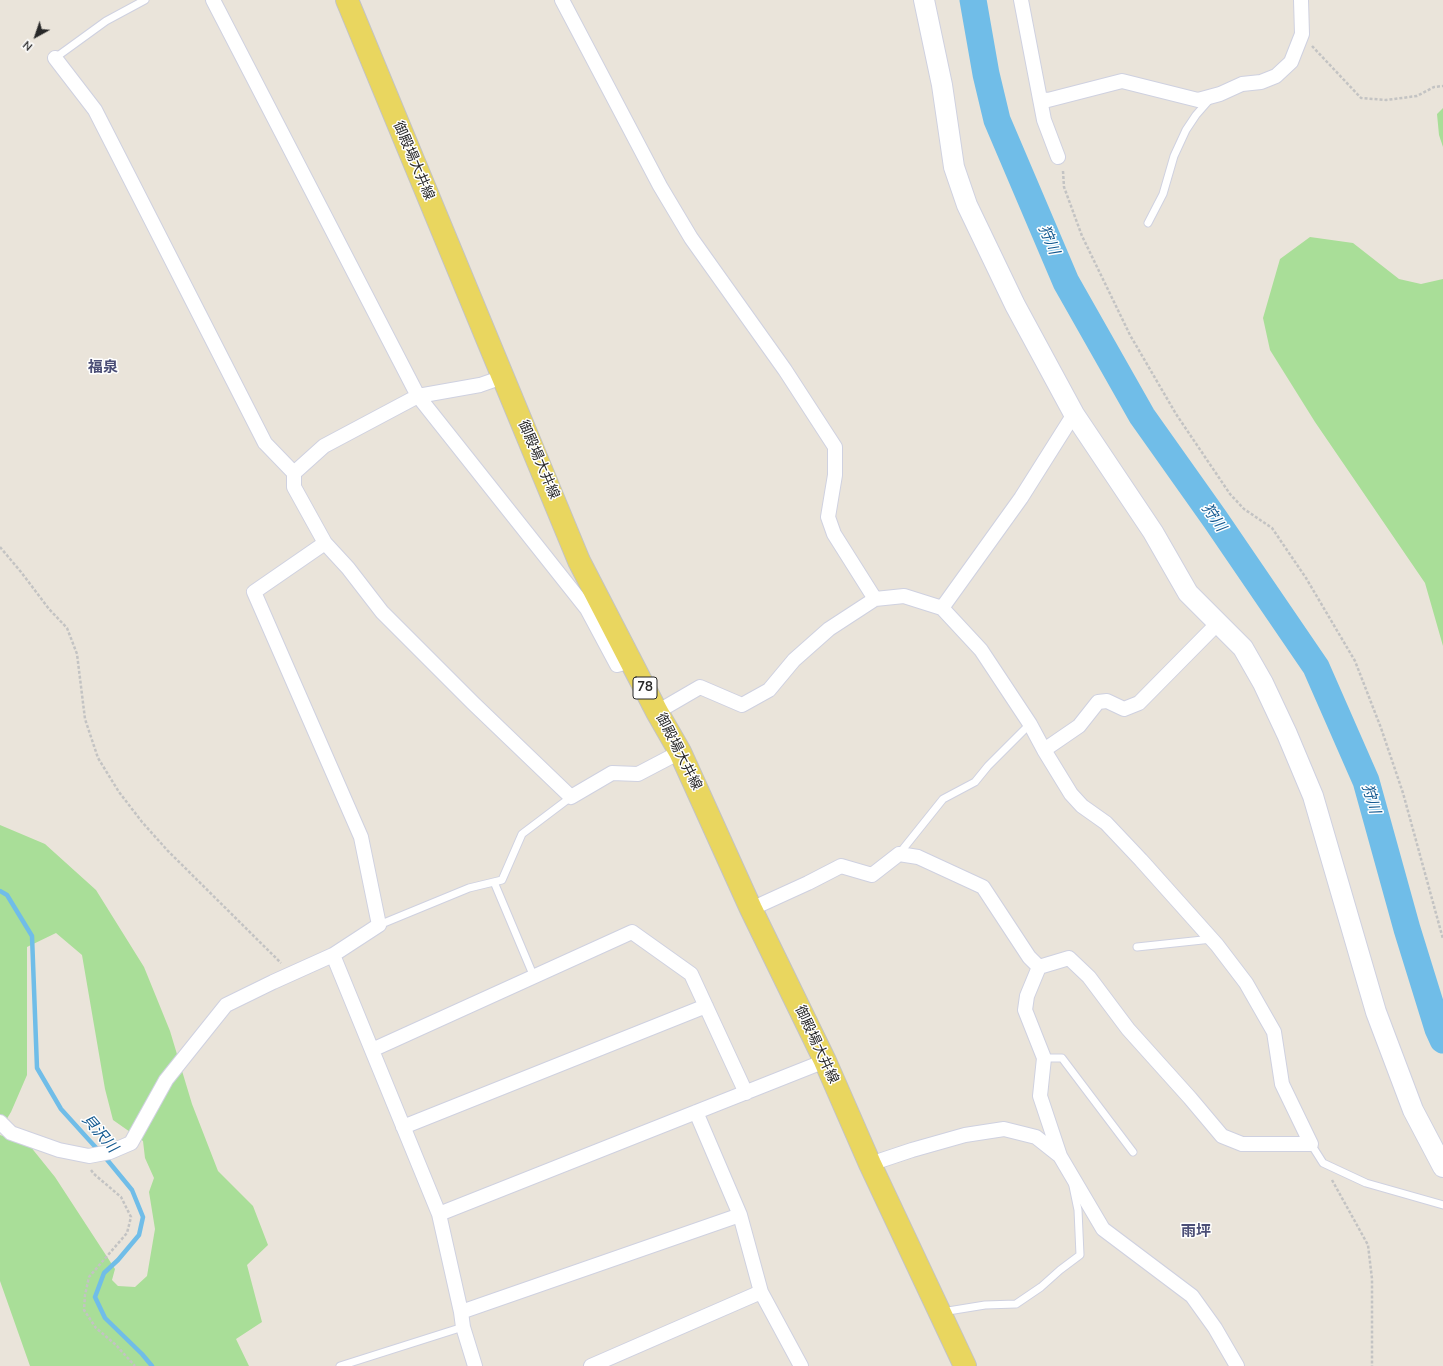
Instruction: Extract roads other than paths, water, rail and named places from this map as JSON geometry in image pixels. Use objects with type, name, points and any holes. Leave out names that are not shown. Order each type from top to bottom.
[{"type":"main road","name":"御殿場大井線","points":[[347,0],[580,561],[657,712],[680,752],[751,909],[825,1061],[870,1164],[965,1366]]},
{"type":"street","points":[[213,0],[418,396],[587,609],[617,665],[631,661]]},
{"type":"street","points":[[562,0],[660,186],[691,238],[785,370],[835,448],[836,475],[828,517],[834,534],[875,599]]},
{"type":"street","points":[[924,0],[942,85],[954,167],[967,205],[1015,305],[1074,414],[1153,532],[1188,593],[1219,622],[1243,648],[1263,683],[1313,796],[1333,860],[1376,1012],[1413,1110],[1443,1167]]},
{"type":"street","points":[[1021,0],[1044,120],[1058,157]]},
{"type":"street","points":[[1040,99],[1048,100],[1122,81],[1198,100],[1213,96],[1242,84],[1261,82],[1276,76],[1291,62],[1302,34],[1301,0]]},
{"type":"street","points":[[55,58],[95,110],[265,443],[294,473],[294,487],[325,543],[348,568],[382,612],[473,703],[571,797],[612,773],[638,774],[680,752]]},
{"type":"street","points":[[294,473],[324,446],[418,396],[480,385],[503,377]]},
{"type":"street","points":[[942,608],[1021,498],[1074,414]]},
{"type":"street","points":[[0,1122],[11,1133],[59,1150],[85,1156],[110,1152],[131,1143],[166,1080],[226,1005],[333,955],[379,925],[361,837],[254,592],[325,543]]},
{"type":"street","points":[[657,712],[700,687],[742,705],[769,690],[794,660],[829,629],[875,599],[904,596],[942,608],[981,650],[1030,724],[1071,794],[1082,806],[1106,823],[1141,860],[1212,940],[1246,983],[1274,1032],[1282,1084],[1311,1144],[1242,1144],[1222,1136],[1190,1098],[1128,1030],[1089,977],[1069,958],[1039,967]]},
{"type":"street","points":[[1044,750],[1078,726],[1098,702],[1107,701],[1124,709],[1139,703],[1219,622]]},
{"type":"street","points":[[751,909],[841,866],[872,875],[899,854],[918,857],[983,887],[1029,957],[1039,967]]},
{"type":"street","points":[[372,1050],[632,932],[691,974],[746,1093]]},
{"type":"street","points":[[333,955],[439,1214],[463,1327],[474,1366]]},
{"type":"street","points":[[1039,967],[1028,996],[1025,1010],[1044,1058],[1040,1096],[1060,1156],[1103,1228],[1192,1296],[1215,1328],[1237,1366]]},
{"type":"street","points":[[403,1127],[706,1006]]},
{"type":"street","points":[[439,1214],[825,1061]]},
{"type":"street","points":[[696,1112],[740,1215],[761,1292],[801,1366]]},
{"type":"street","points":[[870,1164],[965,1135],[1004,1129],[1036,1137],[1060,1156]]},
{"type":"street","points":[[461,1312],[740,1215]]},
{"type":"street","points":[[591,1366],[761,1292]]},
{"type":"lane","points":[[55,58],[106,21],[145,0]]},
{"type":"lane","points":[[1148,222],[1163,194],[1174,156],[1186,130],[1196,115],[1213,96]]},
{"type":"lane","points":[[899,854],[943,799],[975,782],[988,766],[1030,724]]},
{"type":"lane","points":[[379,925],[469,888],[502,880],[522,834],[571,797]]},
{"type":"lane","points":[[494,882],[534,977]]},
{"type":"lane","points":[[1137,947],[1212,940]]},
{"type":"lane","points":[[1044,1058],[1062,1058],[1133,1152]]},
{"type":"lane","points":[[1311,1144],[1323,1164],[1366,1183],[1443,1205]]},
{"type":"lane","points":[[940,1313],[985,1305],[1016,1304],[1041,1287],[1080,1255],[1078,1210],[1071,1176]]},
{"type":"lane","points":[[340,1366],[463,1327]]},
{"type":"waterway","name":"狩川","points":[[973,0],[986,74],[997,120],[1066,282],[1142,416],[1215,519],[1316,667],[1366,781],[1407,929],[1438,1029],[1443,1040]]},
{"type":"waterway","name":"貝沢川","points":[[0,891],[7,895],[32,936],[37,1068],[61,1109],[99,1151]]},
{"type":"waterway","name":"貝沢川","points":[[104,1156],[132,1190],[143,1217],[139,1235],[118,1260],[104,1273],[95,1297],[105,1318],[142,1354],[152,1366]]},
{"type":"district","name":"福泉","points":[[103,368]]},
{"type":"district","name":"雨坪","points":[[1196,1232]]}]
